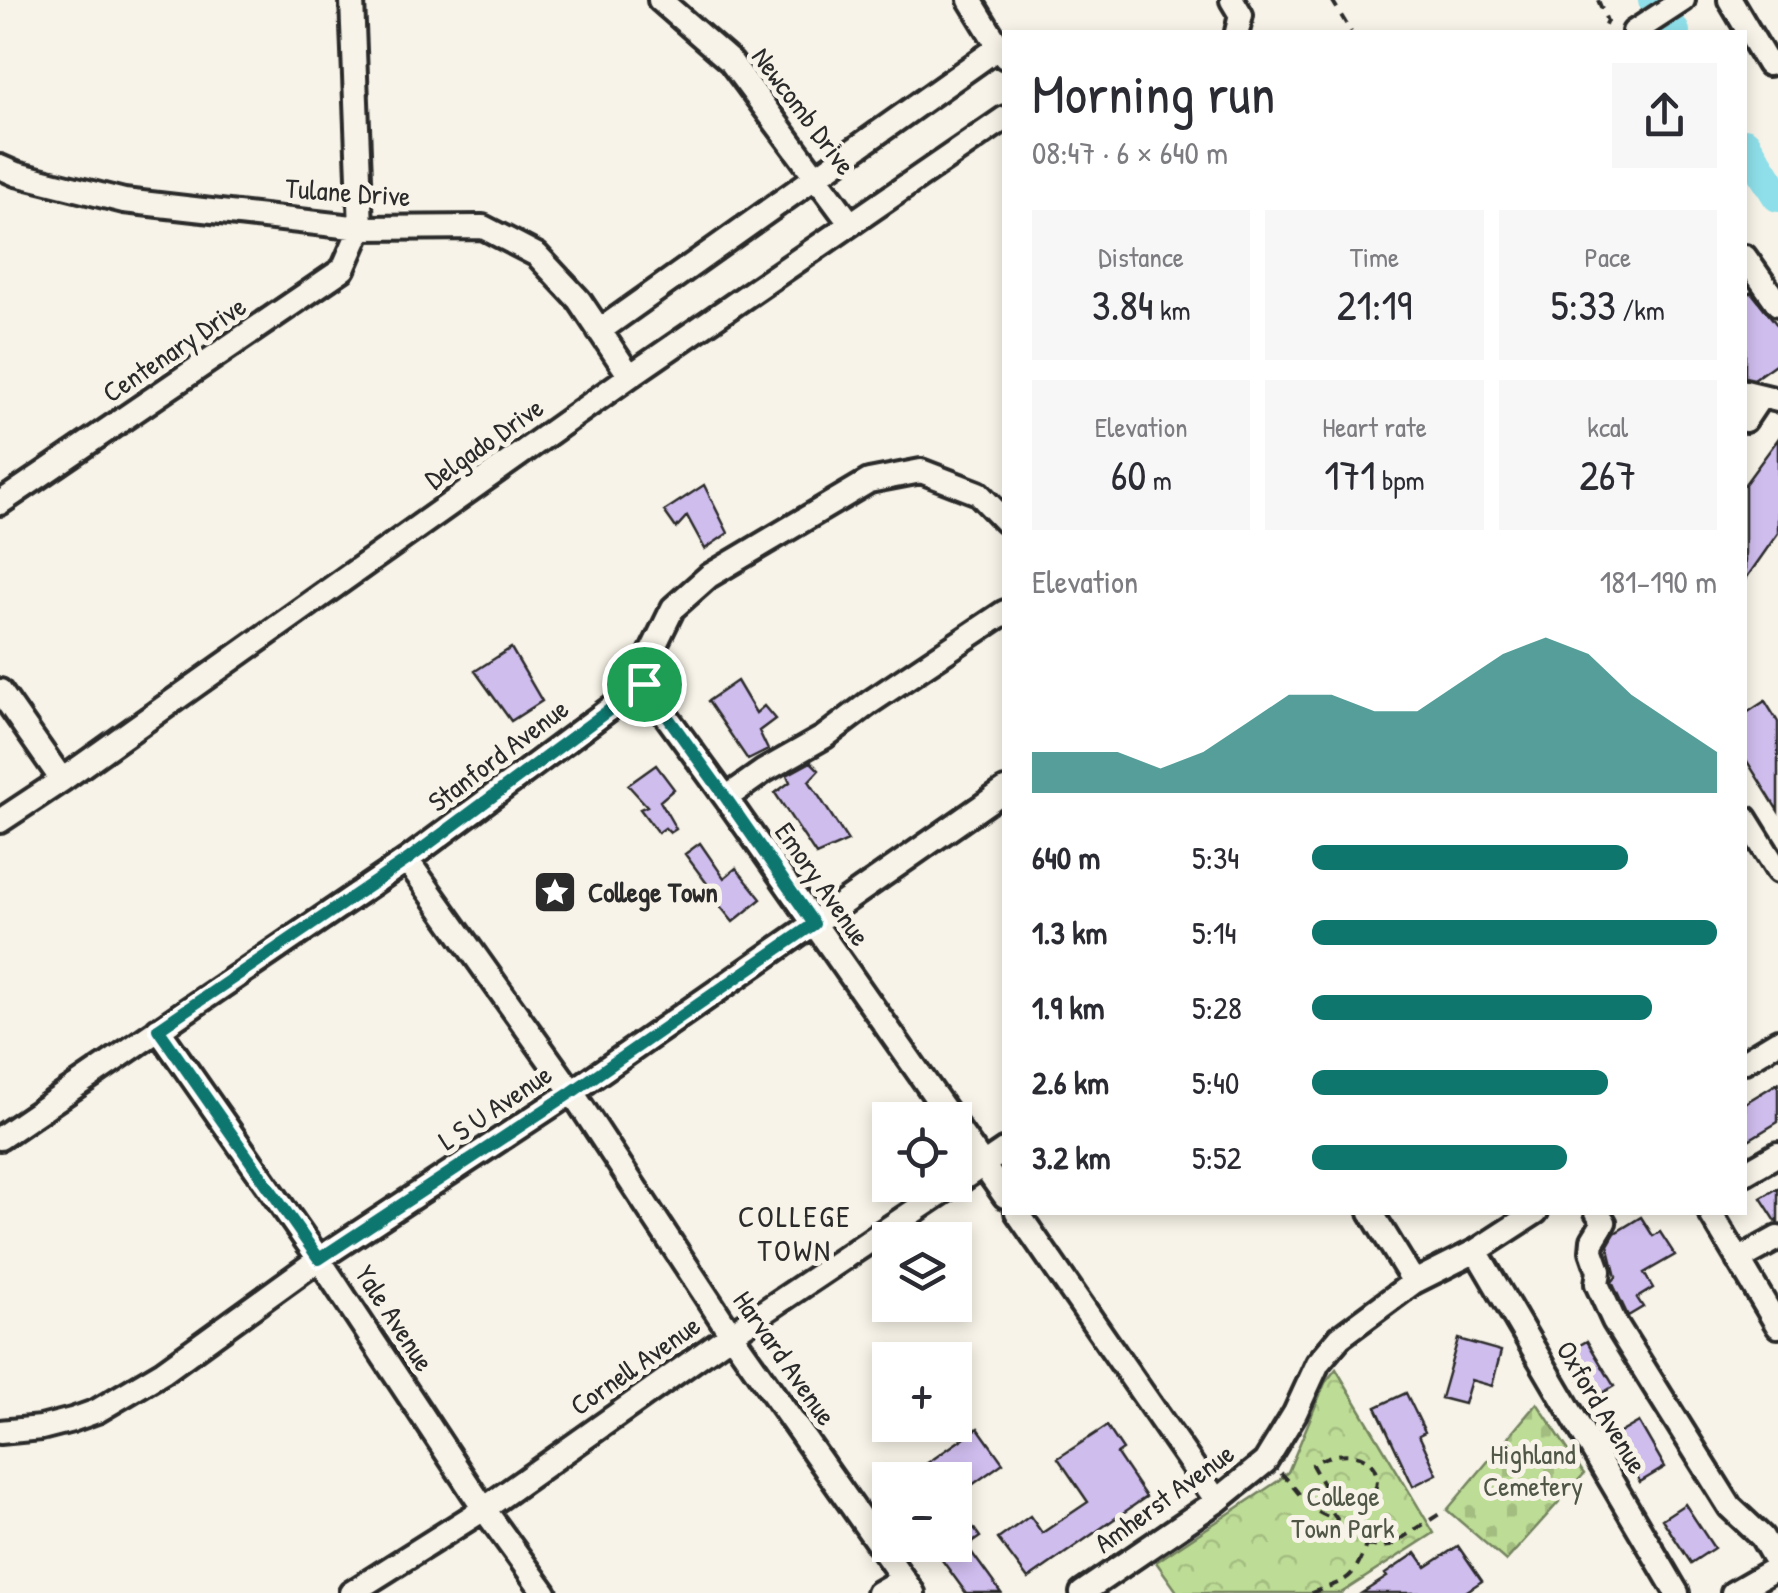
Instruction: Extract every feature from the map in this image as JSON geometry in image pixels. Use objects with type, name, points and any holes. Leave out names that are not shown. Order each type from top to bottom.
[{"type":"street","points":[[352,0],[361,228]]},
{"type":"street","name":"Newcomb Drive","points":[[660,0],[731,62],[850,224]]},
{"type":"street","points":[[600,330],[1002,52],[970,0]]},
{"type":"street","points":[[1232,0],[1242,15],[1238,30]]},
{"type":"street","points":[[1637,30],[1683,0]]},
{"type":"street","points":[[1730,0],[1768,64]]},
{"type":"street","name":"Delgado Drive","points":[[0,821],[630,376],[1002,120]]},
{"type":"street","name":"Tulane Drive","points":[[5,177],[124,201],[361,228],[483,227],[538,255],[578,300],[630,376]]},
{"type":"street","name":"Centenary Drive","points":[[0,503],[344,269],[361,228]]},
{"type":"street","points":[[1747,260],[1778,304]]},
{"type":"street","points":[[1747,417],[1761,396]]},
{"type":"street","points":[[644,684],[648,659],[674,608],[709,576],[869,481],[920,471],[978,493],[1002,518]]},
{"type":"street","points":[[726,798],[824,737],[869,702],[1002,614]]},
{"type":"street","name":"Emory Avenue","points":[[644,684],[939,1102]]},
{"type":"street","name":"Stanford Avenue","points":[[0,1138],[407,860],[644,684]]},
{"type":"street","points":[[0,690],[62,780]]},
{"type":"street","name":"L S U Avenue","points":[[0,1432],[72,1420],[127,1395],[319,1259],[572,1092],[1002,792]]},
{"type":"street","points":[[1747,821],[1778,871]]},
{"type":"street","name":"Harvard Avenue","points":[[407,860],[572,1092],[731,1334],[908,1586]]},
{"type":"street","name":"Yale Avenue","points":[[158,1029],[545,1593]]},
{"type":"street","points":[[1747,1061],[1778,1042]]},
{"type":"street","name":"Emory Avenue","points":[[972,1149],[1002,1192]]},
{"type":"street","name":"Cornell Avenue","points":[[972,1172],[1002,1152]]},
{"type":"street","points":[[1747,1172],[1778,1154]]},
{"type":"street","name":"Cornell Avenue","points":[[351,1593],[484,1509],[731,1334],[927,1202]]},
{"type":"street","points":[[1019,1215],[1217,1501]]},
{"type":"street","points":[[1372,1215],[1414,1282]]},
{"type":"street","name":"Amherst Avenue","points":[[1082,1593],[1217,1501],[1265,1462],[1288,1426],[1318,1364],[1340,1337],[1414,1282],[1476,1251],[1531,1215]]},
{"type":"street","points":[[1600,1215],[1604,1222],[1592,1251],[1599,1271],[1598,1284],[1614,1321],[1730,1507],[1762,1537],[1778,1566],[1733,1593]]},
{"type":"street","points":[[1712,1215],[1778,1326]]},
{"type":"street","points":[[1738,1260],[1778,1238]]},
{"type":"street","name":"Oxford Avenue","points":[[1476,1251],[1678,1593]]},
{"type":"street","points":[[878,1593],[908,1586]]},
{"type":"path","points":[[1332,0],[1351,30]]},
{"type":"path","points":[[1598,0],[1606,15],[1604,30]]},
{"type":"path","points":[[1337,1519],[1312,1465],[1323,1456],[1345,1454],[1362,1457],[1371,1464],[1377,1480],[1374,1492],[1352,1520]]},
{"type":"path","points":[[1265,1462],[1284,1475],[1316,1513],[1352,1520]]},
{"type":"path","points":[[1352,1520],[1366,1544],[1390,1546],[1444,1511]]},
{"type":"path","points":[[1311,1593],[1337,1586],[1354,1573],[1366,1544]]},
{"type":"green space","name":"College Town Park","points":[[1336,1369],[1434,1533],[1341,1593],[1178,1593],[1156,1562],[1288,1472],[1325,1383]]},
{"type":"green space","name":"Highland Cemetery","points":[[1537,1403],[1584,1474],[1506,1561],[1447,1510]]},
{"type":"building","points":[[1751,292],[1778,326],[1778,362],[1754,379],[1747,377],[1747,295]]},
{"type":"building","points":[[1778,439],[1778,533],[1747,577],[1747,481]]},
{"type":"building","points":[[704,485],[728,533],[705,549],[687,516],[676,528],[664,511]]},
{"type":"building","points":[[511,648],[542,701],[511,721],[475,671]]},
{"type":"building","points":[[737,681],[756,713],[764,706],[775,719],[759,731],[768,750],[748,760],[708,701]]},
{"type":"building","points":[[1765,701],[1778,722],[1778,811],[1747,761],[1747,713]]},
{"type":"building","points":[[811,762],[819,770],[809,781],[848,841],[816,855],[775,793],[790,782],[787,775]]},
{"type":"building","points":[[656,765],[674,789],[660,801],[676,829],[670,833],[665,828],[658,833],[640,809],[647,806],[628,785]]},
{"type":"building","points":[[700,843],[724,878],[736,868],[761,899],[733,922],[685,854]]},
{"type":"building","points":[[1778,1083],[1778,1122],[1747,1141],[1747,1102]]},
{"type":"building","points":[[1778,1188],[1778,1223],[1777,1223],[1761,1198]]},
{"type":"building","points":[[1641,1217],[1653,1236],[1660,1232],[1675,1255],[1644,1273],[1653,1288],[1637,1298],[1643,1307],[1628,1316],[1612,1282],[1616,1277],[1608,1245],[1615,1233]]},
{"type":"building","points":[[1458,1339],[1501,1351],[1492,1386],[1471,1380],[1464,1404],[1441,1398]]},
{"type":"building","points":[[1587,1341],[1614,1386],[1591,1400],[1564,1354]]},
{"type":"building","points":[[1406,1393],[1425,1432],[1419,1435],[1437,1474],[1413,1486],[1376,1407]]},
{"type":"building","points":[[1639,1422],[1665,1467],[1640,1482],[1613,1437]]},
{"type":"building","points":[[1107,1426],[1123,1450],[1117,1454],[1146,1497],[1028,1579],[998,1539],[1030,1516],[1042,1533],[1088,1502],[1058,1458]]},
{"type":"building","points":[[978,1428],[1003,1463],[972,1485],[972,1462],[929,1462],[958,1442],[972,1442],[972,1432]]},
{"type":"building","points":[[1685,1504],[1714,1548],[1691,1563],[1662,1519]]},
{"type":"building","points":[[972,1526],[980,1537],[972,1543]]},
{"type":"building","points":[[1458,1546],[1482,1581],[1464,1593],[1362,1593],[1416,1553],[1426,1567]]},
{"type":"building","points":[[972,1553],[1001,1593],[966,1593],[943,1562],[972,1562]]},
{"type":"waterway","points":[[1654,0],[1673,30]]},
{"type":"waterway","points":[[1747,147],[1778,196]]},
{"type":"place","name":"College Town","points":[[555,892]]},
{"type":"district","name":"COLLEGE TOWN","points":[[795,1233]]},
{"type":"route","points":[[644,684],[814,924],[572,1092],[319,1259],[158,1029],[407,860],[644,684]]}]
